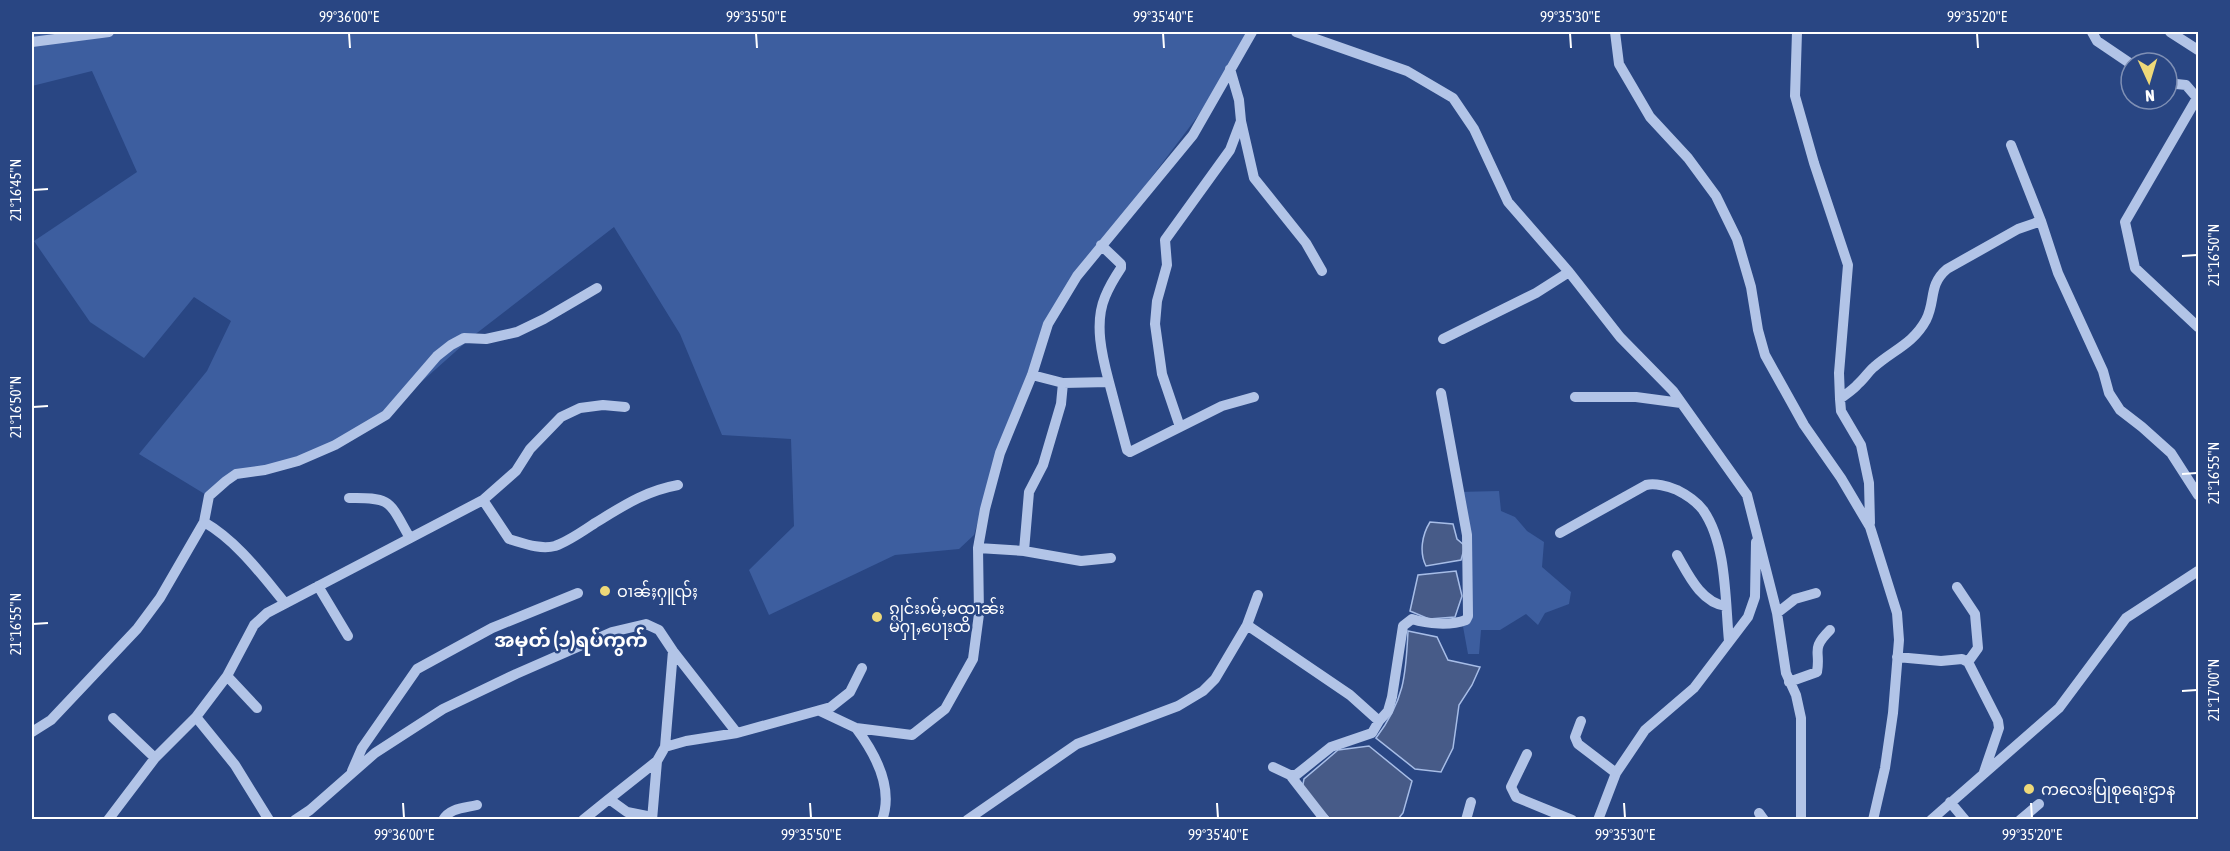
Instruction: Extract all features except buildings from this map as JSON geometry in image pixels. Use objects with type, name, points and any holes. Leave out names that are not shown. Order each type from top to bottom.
[{"type":"street","points":[[32,42],[109,32]]},
{"type":"street","points":[[820,711],[856,728],[912,735],[945,709],[973,659],[979,614],[978,548],[986,509],[1000,453],[1032,375],[1048,324],[1077,276],[1193,135],[1252,32]]},
{"type":"street","points":[[1296,32],[1407,71],[1453,98],[1474,129],[1508,202],[1569,272],[1620,337],[1673,391],[1747,495],[1777,613],[1789,682],[1796,695],[1801,718],[1801,819]]},
{"type":"street","points":[[1615,32],[1619,64],[1650,117],[1688,158],[1716,196],[1740,249],[1751,287],[1758,330],[1765,355],[1794,408],[1841,478],[1870,527],[1897,613],[1899,640],[1893,713],[1885,768],[1873,819]]},
{"type":"street","points":[[1797,32],[1795,96],[1814,163],[1848,265],[1839,373],[1840,399],[1842,411],[1861,445],[1869,483],[1870,527]]},
{"type":"street","points":[[2092,32],[2097,41],[2119,56]]},
{"type":"street","points":[[2170,32],[2199,50]]},
{"type":"street","points":[[1230,69],[1239,100],[1241,121],[1254,178],[1306,243],[1322,271]]},
{"type":"street","points":[[2179,84],[2186,85],[2198,98],[2124,222],[2135,268],[2199,327]]},
{"type":"street","points":[[1179,427],[1162,374],[1155,324],[1157,301],[1167,265],[1165,240],[1230,150],[1241,121]]},
{"type":"street","points":[[2011,145],[2041,221],[2058,273],[2103,371],[2109,393],[2120,411],[2171,453],[2199,495]]},
{"type":"street","points":[[1840,399],[1858,385],[1874,366],[1901,349],[1918,332],[1926,319],[1934,286],[1939,276],[1947,269],[2018,229],[2041,221]]},
{"type":"street","points":[[1101,245],[1121,264],[1104,298],[1100,314],[1103,359],[1127,450],[1134,451],[1222,406],[1254,397]]},
{"type":"street","points":[[1443,339],[1536,293],[1569,272]]},
{"type":"street","points":[[32,732],[51,720],[137,629],[160,598],[204,522],[209,496],[236,474],[266,470],[298,461],[335,445],[386,415],[437,356],[452,345],[464,338],[486,339],[517,332],[597,288]]},
{"type":"street","points":[[1032,375],[1063,383],[1108,382]]},
{"type":"street","points":[[1024,551],[1029,492],[1043,465],[1060,404],[1063,383]]},
{"type":"street","points":[[1273,767],[1290,775],[1296,775],[1331,747],[1372,733],[1388,711],[1403,626],[1412,620],[1436,624],[1462,622],[1468,616],[1467,535],[1441,393]]},
{"type":"street","points":[[1575,397],[1636,397],[1681,403]]},
{"type":"street","points":[[111,818],[155,758],[195,717],[227,676],[254,625],[267,613],[483,500],[516,471],[530,449],[561,417],[580,408],[603,405],[625,406]]},
{"type":"street","points":[[483,500],[509,539],[534,546],[554,546],[630,501],[656,489],[678,485]]},
{"type":"street","points":[[1560,533],[1646,485],[1672,488],[1691,498],[1703,509],[1716,538],[1723,570],[1729,641]]},
{"type":"street","points":[[349,498],[369,497],[386,501],[393,507],[410,538]]},
{"type":"street","points":[[204,522],[248,559],[285,603]]},
{"type":"street","points":[[1598,819],[1616,773],[1645,730],[1694,688],[1739,631],[1753,607],[1756,529]]},
{"type":"street","points":[[978,548],[1024,551],[1081,561],[1111,558]]},
{"type":"street","points":[[1677,555],[1708,600],[1716,605],[1726,606]]},
{"type":"street","points":[[1931,819],[2059,708],[2126,618],[2199,571]]},
{"type":"street","points":[[318,586],[348,636]]},
{"type":"street","points":[[1957,587],[1975,614],[1978,648],[1968,662]]},
{"type":"street","points":[[351,774],[362,748],[417,669],[492,628],[578,593]]},
{"type":"street","points":[[1777,613],[1795,599],[1816,593]]},
{"type":"street","points":[[967,819],[1077,744],[1178,706],[1203,691],[1215,679],[1246,625],[1258,595]]},
{"type":"street","points":[[295,819],[375,753],[443,709],[612,632],[646,624],[659,630],[737,733]]},
{"type":"street","points":[[1246,625],[1350,695],[1379,721]]},
{"type":"street","points":[[1789,682],[1817,672],[1816,651],[1819,641],[1830,630]]},
{"type":"street","points":[[583,819],[657,761],[665,747],[673,651]]},
{"type":"street","points":[[1897,657],[1941,661],[1962,659],[1968,662],[1998,720],[1999,728],[1983,773]]},
{"type":"street","points":[[665,747],[737,733],[831,707],[850,692],[862,668]]},
{"type":"street","points":[[227,676],[257,708]]},
{"type":"street","points":[[195,717],[236,765],[269,819]]},
{"type":"street","points":[[113,718],[155,758]]},
{"type":"street","points":[[1581,721],[1575,737],[1578,744],[1616,773]]},
{"type":"street","points":[[856,728],[870,746],[882,778],[886,800],[882,819]]},
{"type":"street","points":[[1527,754],[1511,787],[1513,793],[1516,797],[1572,819]]},
{"type":"street","points":[[609,799],[627,812],[652,818],[657,761]]},
{"type":"street","points":[[1290,775],[1324,819]]},
{"type":"street","points":[[1466,819],[1471,802]]},
{"type":"street","points":[[1950,802],[1965,819]]},
{"type":"street","points":[[2020,819],[2039,804]]},
{"type":"street","points":[[443,819],[446,814],[454,810],[477,805]]},
{"type":"shaded area","points":[[32,32],[1255,32],[1235,67],[1073,281],[1040,354],[992,474],[974,535],[959,549],[895,555],[769,615],[749,570],[794,526],[791,439],[722,435],[680,334],[614,227],[473,336],[391,409],[298,463],[232,473],[208,496],[139,454],[207,371],[231,321],[194,297],[144,358],[90,322],[34,241],[137,172],[92,71],[32,86]]},
{"type":"shaded area","points":[[1499,491],[1501,511],[1515,517],[1527,531],[1544,542],[1542,567],[1571,592],[1569,604],[1545,613],[1538,625],[1526,614],[1500,630],[1481,630],[1479,654],[1468,654],[1462,621],[1470,592],[1471,545],[1460,525],[1458,492]]},
{"type":"shaded area","points":[[1430,522],[1453,524],[1457,539],[1465,546],[1461,560],[1426,566],[1422,544]]},
{"type":"shaded area","points":[[1456,571],[1462,596],[1455,617],[1429,619],[1410,611],[1418,575]]},
{"type":"shaded area","points":[[1408,631],[1437,637],[1448,660],[1480,667],[1459,705],[1453,748],[1441,772],[1415,769],[1376,738],[1393,712],[1402,688]]},
{"type":"shaded area","points":[[1369,746],[1412,781],[1403,813],[1398,819],[1330,819],[1302,789],[1304,779],[1338,750]]},
{"type":"place","name":"ဝၢၼ်ႈႁူၺ်ႈ","points":[[605,591]]},
{"type":"place","name":"ၵျွင်းၵမ်ႇမထၢၼ်း မႁႃႇပေႃးထိ","points":[[877,617]]},
{"type":"place","name":"ကလေးပြုစုရေးဌာန","points":[[2029,789]]},
{"type":"district","name":"အမှတ် (၁)ရပ်ကွက်","points":[[571,639]]}]
